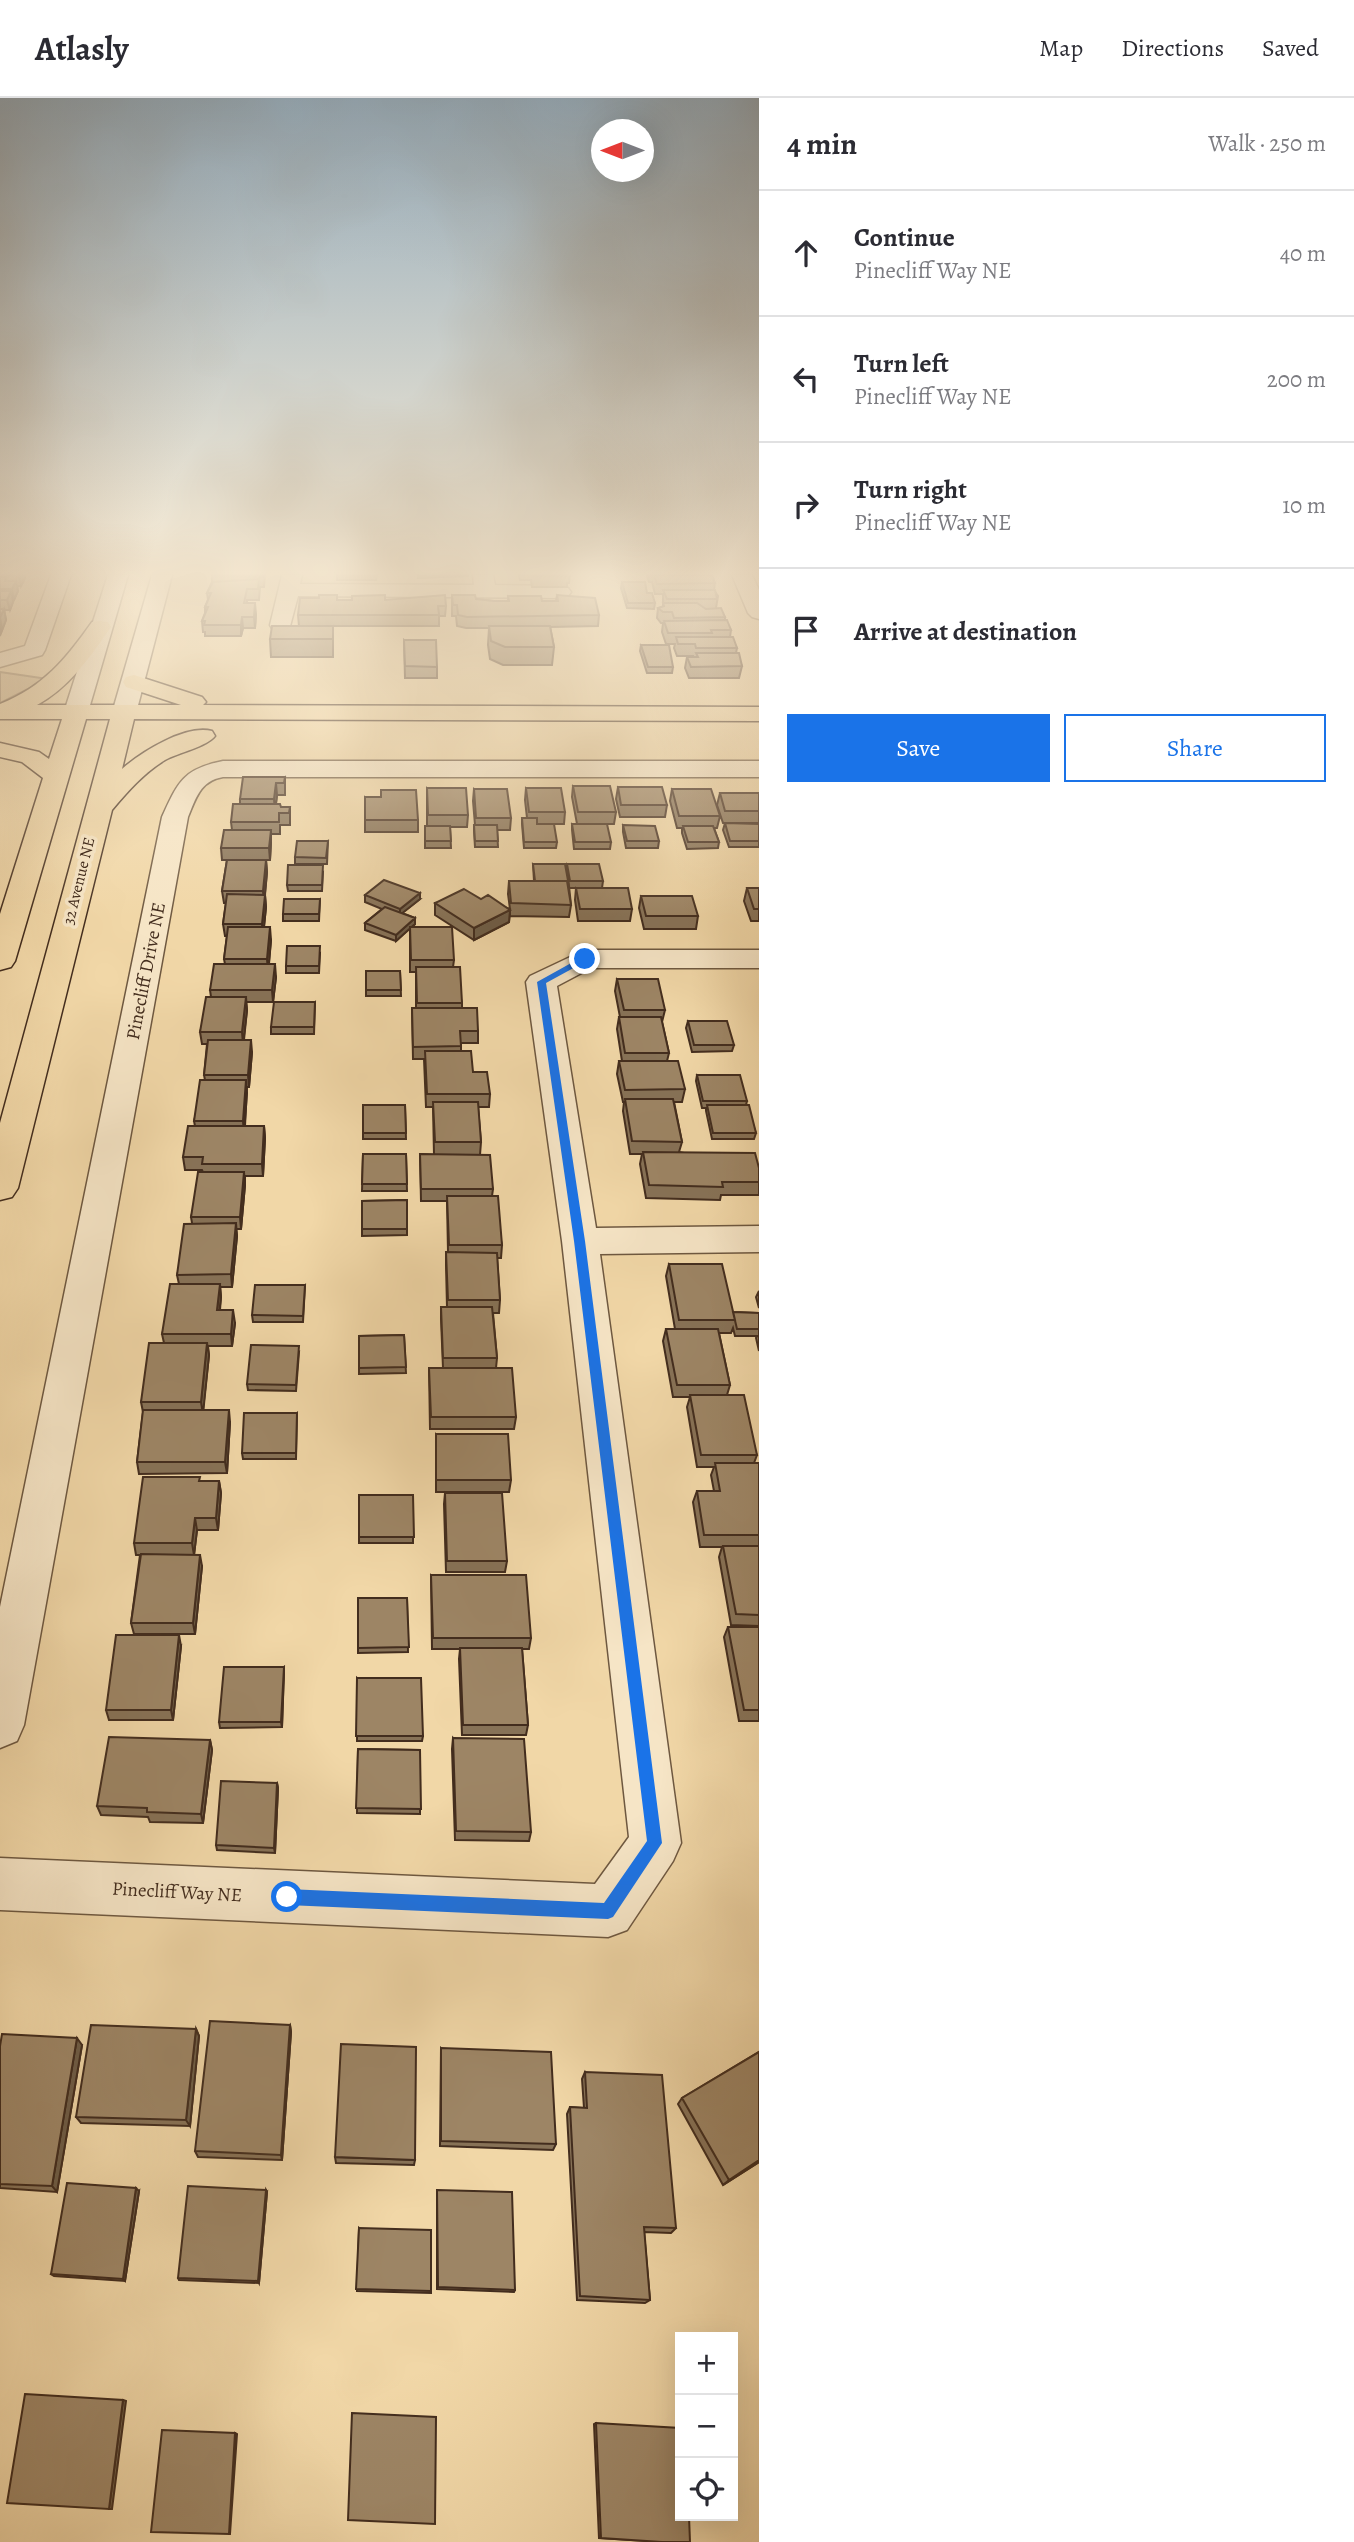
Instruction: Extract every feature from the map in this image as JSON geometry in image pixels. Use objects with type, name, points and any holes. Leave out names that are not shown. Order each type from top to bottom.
[{"type":"main road","points":[[0,712],[50,689]]},
{"type":"main road","points":[[149,689],[237,729]]},
{"type":"main road","points":[[0,712],[76,712],[131,730],[203,736]]},
{"type":"main road","points":[[0,961],[76,712]]},
{"type":"main road","points":[[0,736],[68,736],[131,730],[759,714]]},
{"type":"main road","points":[[98,811],[128,775],[158,752],[203,736],[237,729],[759,735]]},
{"type":"main road","name":"32 Avenue NE","points":[[0,1188],[98,811],[131,730]]},
{"type":"main road","points":[[0,750],[30,757],[57,776]]},
{"type":"street","points":[[76,712],[82,689]]},
{"type":"street","name":"32 Avenue NE","points":[[131,730],[134,689]]},
{"type":"street","name":"Pinecliff Drive NE","points":[[0,1725],[175,817],[191,783],[203,772],[223,769],[759,769]]},
{"type":"street","name":"Pinecliff Way NE","points":[[0,1884],[608,1911],[655,1843],[580,1241],[541,982],[585,959],[759,959]]},
{"type":"street","points":[[580,1241],[759,1239]]},
{"type":"shaded area","points":[[0,689],[28,689],[0,703]]},
{"type":"building","points":[[243,777],[285,777],[284,783],[276,783],[274,799],[240,799]]},
{"type":"building","points":[[573,786],[610,786],[616,812],[578,812]]},
{"type":"building","points":[[618,787],[662,787],[667,805],[621,805]]},
{"type":"building","points":[[427,788],[466,788],[468,815],[428,815]]},
{"type":"building","points":[[526,788],[561,788],[565,812],[529,812]]},
{"type":"building","points":[[474,789],[507,789],[511,818],[476,818]]},
{"type":"building","points":[[672,789],[711,789],[720,816],[679,816]]},
{"type":"building","points":[[381,790],[416,790],[418,820],[365,820],[365,797],[381,797]]},
{"type":"building","points":[[720,793],[759,793],[759,811],[725,811]]},
{"type":"building","points":[[233,804],[280,804],[281,807],[290,807],[289,813],[279,813],[279,822],[231,822]]},
{"type":"building","points":[[522,818],[537,818],[537,824],[554,824],[557,842],[524,842]]},
{"type":"building","points":[[725,823],[759,824],[759,841],[730,841]]},
{"type":"building","points":[[572,824],[607,824],[611,842],[575,842]]},
{"type":"building","points":[[474,825],[497,825],[498,841],[475,841]]},
{"type":"building","points":[[623,825],[655,826],[659,841],[627,841]]},
{"type":"building","points":[[425,826],[450,826],[451,841],[425,841]]},
{"type":"building","points":[[683,826],[713,826],[719,842],[688,842]]},
{"type":"building","points":[[224,830],[271,830],[269,848],[221,848]]},
{"type":"building","points":[[297,841],[328,841],[326,858],[295,857]]},
{"type":"building","points":[[227,860],[266,860],[263,891],[222,891]]},
{"type":"building","points":[[533,864],[565,864],[569,886],[567,881],[535,881]]},
{"type":"building","points":[[567,864],[599,864],[603,881],[570,881]]},
{"type":"building","points":[[288,865],[323,865],[322,885],[287,885]]},
{"type":"building","points":[[384,880],[420,893],[400,909],[365,895]]},
{"type":"building","points":[[509,881],[567,881],[571,905],[511,903]]},
{"type":"building","points":[[576,888],[628,888],[632,909],[580,909]]},
{"type":"building","points":[[747,888],[759,888],[759,909],[754,909]]},
{"type":"building","points":[[464,889],[481,899],[488,895],[510,910],[474,928],[435,903]]},
{"type":"building","points":[[227,894],[265,895],[262,924],[223,924]]},
{"type":"building","points":[[641,896],[692,896],[698,916],[646,916]]},
{"type":"building","points":[[284,899],[320,899],[319,914],[283,914]]},
{"type":"building","points":[[385,907],[415,918],[396,935],[365,923]]},
{"type":"building","points":[[228,927],[270,927],[267,959],[224,959]]},
{"type":"building","points":[[410,927],[452,927],[454,960],[411,960]]},
{"type":"building","points":[[287,946],[320,946],[319,966],[286,966]]},
{"type":"building","points":[[214,964],[275,964],[272,990],[210,990]]},
{"type":"building","points":[[416,967],[460,967],[462,1003],[417,1003]]},
{"type":"building","points":[[366,971],[400,971],[401,990],[366,990]]},
{"type":"building","points":[[617,979],[658,979],[665,1010],[624,1010]]},
{"type":"building","points":[[206,997],[246,997],[242,1032],[200,1032]]},
{"type":"building","points":[[274,1002],[315,1002],[314,1027],[271,1027]]},
{"type":"building","points":[[412,1008],[477,1008],[478,1031],[460,1031],[461,1046],[413,1047]]},
{"type":"building","points":[[619,1017],[661,1017],[669,1053],[625,1053]]},
{"type":"building","points":[[688,1021],[727,1021],[734,1045],[694,1045]]},
{"type":"building","points":[[208,1040],[251,1040],[248,1075],[204,1075]]},
{"type":"building","points":[[425,1051],[471,1051],[473,1072],[487,1072],[490,1094],[427,1094]]},
{"type":"building","points":[[619,1061],[678,1061],[685,1089],[625,1090]]},
{"type":"building","points":[[697,1075],[740,1075],[747,1101],[703,1101]]},
{"type":"building","points":[[200,1080],[246,1080],[243,1121],[194,1121]]},
{"type":"building","points":[[625,1099],[673,1099],[682,1142],[632,1141]]},
{"type":"building","points":[[433,1102],[478,1102],[481,1142],[435,1142]]},
{"type":"building","points":[[363,1105],[405,1105],[406,1133],[363,1133]]},
{"type":"building","points":[[707,1105],[749,1105],[756,1133],[713,1133]]},
{"type":"building","points":[[188,1126],[264,1126],[262,1164],[202,1164],[203,1157],[183,1157]]},
{"type":"building","points":[[643,1152],[755,1153],[759,1182],[722,1182],[723,1187],[649,1185]]},
{"type":"building","points":[[363,1154],[406,1154],[407,1184],[362,1184]]},
{"type":"building","points":[[420,1154],[490,1155],[493,1189],[421,1189]]},
{"type":"building","points":[[198,1172],[244,1172],[240,1217],[191,1217]]},
{"type":"building","points":[[447,1196],[498,1196],[502,1245],[449,1245]]},
{"type":"building","points":[[407,1200],[407,1229],[362,1229],[362,1201]]},
{"type":"building","points":[[236,1223],[231,1274],[177,1275],[184,1224]]},
{"type":"building","points":[[446,1252],[497,1253],[500,1300],[448,1300]]},
{"type":"building","points":[[669,1264],[722,1264],[735,1320],[679,1320]]},
{"type":"building","points":[[170,1284],[220,1284],[217,1310],[233,1310],[231,1334],[162,1334]]},
{"type":"building","points":[[255,1285],[305,1285],[303,1316],[252,1315]]},
{"type":"building","points":[[441,1307],[492,1307],[497,1358],[443,1358]]},
{"type":"building","points":[[733,1312],[759,1313],[759,1329],[737,1329]]},
{"type":"building","points":[[666,1329],[718,1329],[730,1385],[677,1385]]},
{"type":"building","points":[[404,1335],[406,1367],[359,1368],[359,1336]]},
{"type":"building","points":[[149,1343],[207,1343],[201,1402],[141,1402]]},
{"type":"building","points":[[251,1345],[299,1346],[296,1385],[247,1384]]},
{"type":"building","points":[[429,1368],[512,1368],[516,1417],[431,1417]]},
{"type":"building","points":[[690,1395],[744,1395],[757,1455],[701,1455]]},
{"type":"building","points":[[143,1410],[229,1410],[225,1462],[137,1462]]},
{"type":"building","points":[[244,1413],[297,1413],[296,1453],[242,1453]]},
{"type":"building","points":[[436,1434],[508,1434],[511,1480],[436,1480]]},
{"type":"building","points":[[715,1463],[759,1463],[759,1535],[704,1535],[697,1491],[720,1491]]},
{"type":"building","points":[[143,1477],[200,1477],[199,1481],[219,1481],[216,1518],[195,1518],[192,1543],[134,1543]]},
{"type":"building","points":[[445,1493],[502,1493],[507,1561],[447,1561]]},
{"type":"building","points":[[359,1495],[413,1495],[414,1537],[359,1537]]},
{"type":"building","points":[[723,1546],[759,1546],[759,1615],[736,1614]]},
{"type":"building","points":[[141,1554],[200,1555],[193,1623],[131,1623]]},
{"type":"building","points":[[431,1575],[526,1575],[531,1638],[433,1638]]},
{"type":"building","points":[[358,1598],[407,1598],[409,1647],[358,1648]]},
{"type":"building","points":[[728,1627],[759,1627],[759,1710],[744,1710]]},
{"type":"building","points":[[116,1635],[179,1635],[171,1710],[106,1710]]},
{"type":"building","points":[[460,1648],[522,1648],[528,1725],[463,1725]]},
{"type":"building","points":[[224,1667],[284,1667],[281,1722],[219,1722]]},
{"type":"building","points":[[357,1678],[421,1678],[423,1736],[356,1736]]},
{"type":"building","points":[[109,1737],[210,1740],[201,1814],[147,1812],[147,1808],[97,1806]]},
{"type":"building","points":[[453,1738],[524,1739],[531,1832],[456,1831]]},
{"type":"building","points":[[358,1749],[420,1750],[421,1809],[356,1808]]},
{"type":"building","points":[[221,1781],[277,1783],[274,1848],[216,1845]]},
{"type":"building","points":[[210,2021],[290,2025],[281,2155],[195,2151]]},
{"type":"building","points":[[91,2025],[196,2029],[186,2120],[76,2117]]},
{"type":"building","points":[[2,2034],[77,2038],[52,2186],[0,2184]]},
{"type":"building","points":[[341,2044],[416,2047],[415,2160],[335,2157]]},
{"type":"building","points":[[441,2048],[551,2052],[556,2144],[441,2141]]},
{"type":"building","points":[[759,2052],[759,2160],[729,2180],[682,2098]]},
{"type":"building","points":[[585,2072],[662,2075],[676,2228],[644,2227],[650,2300],[580,2296],[570,2107],[587,2108]]},
{"type":"building","points":[[67,2183],[136,2188],[123,2279],[51,2274]]},
{"type":"building","points":[[188,2186],[266,2190],[258,2281],[178,2278]]},
{"type":"building","points":[[437,2190],[512,2192],[515,2290],[438,2287]]},
{"type":"building","points":[[359,2228],[431,2230],[431,2291],[356,2289]]},
{"type":"building","points":[[25,2394],[123,2400],[109,2509],[7,2503]]},
{"type":"building","points":[[352,2413],[436,2417],[435,2524],[348,2520]]},
{"type":"building","points":[[596,2423],[675,2428],[675,2521],[689,2521],[690,2542],[601,2538]]},
{"type":"building","points":[[162,2430],[235,2433],[229,2534],[151,2532]]},
{"type":"route","points":[[287,1897],[608,1911],[655,1843],[580,1241],[541,982],[585,959]]}]
